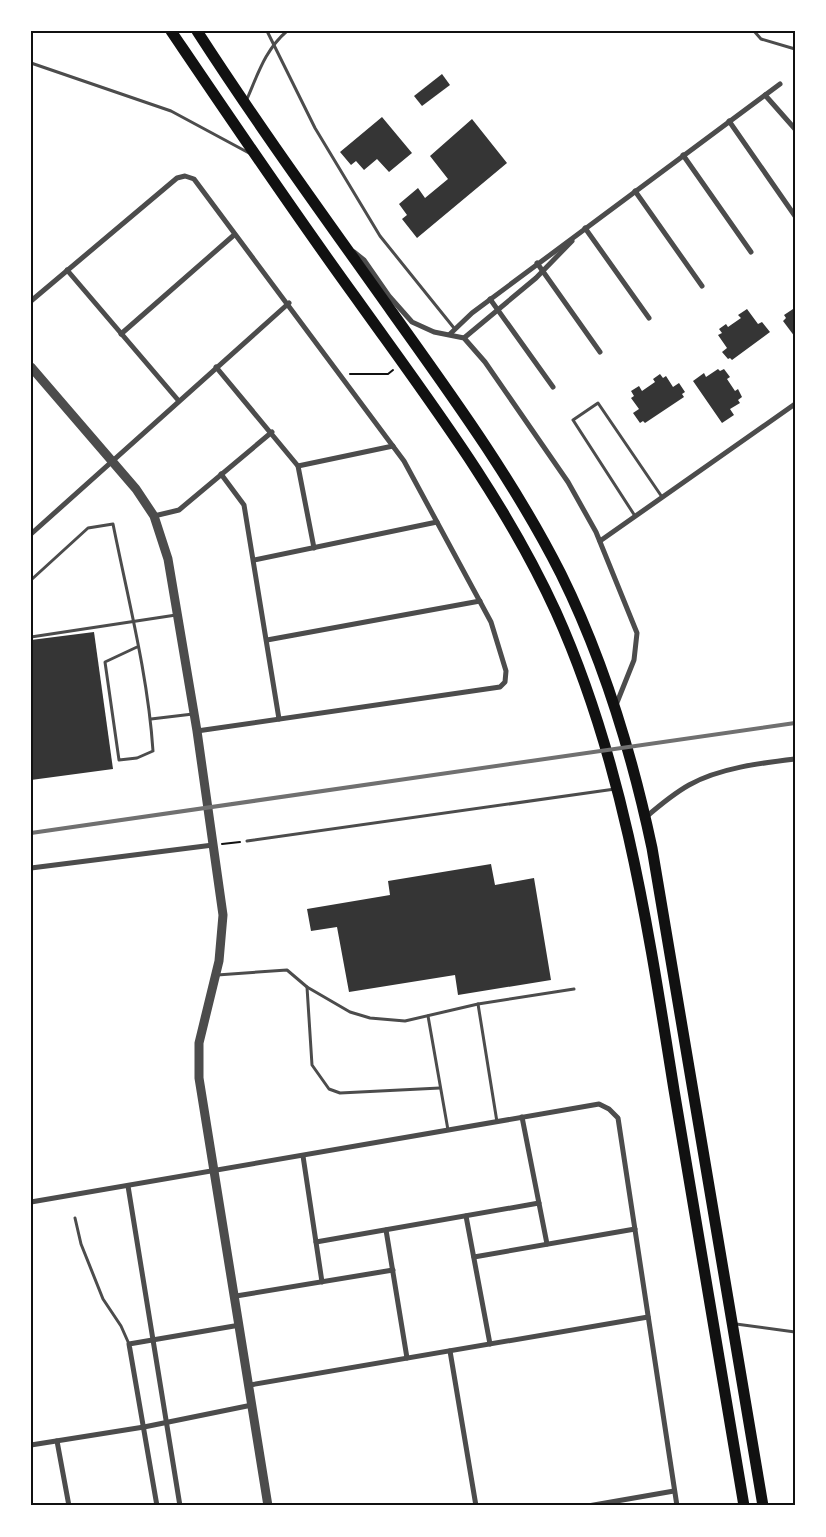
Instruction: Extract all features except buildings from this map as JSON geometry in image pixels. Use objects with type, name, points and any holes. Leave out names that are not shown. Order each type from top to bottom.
[{"type":"highway","points":[[171,31],[258,158],[461,445],[512,526],[542,583],[568,641],[596,715],[618,789],[644,911],[744,1506]]},
{"type":"highway","points":[[198,31],[245,105],[466,416],[526,510],[578,611],[616,708],[646,818],[763,1506]]},
{"type":"street","points":[[450,334],[454,328],[490,299],[780,84]]},
{"type":"street","points":[[765,95],[795,129]]},
{"type":"street","points":[[729,121],[795,216]]},
{"type":"street","points":[[683,155],[751,252]]},
{"type":"street","points":[[31,301],[177,178],[185,176],[194,179],[404,461],[491,622],[506,671],[505,682],[500,687],[197,731]]},
{"type":"street","points":[[635,191],[702,286]]},
{"type":"street","points":[[464,338],[542,272],[585,228]]},
{"type":"street","points":[[585,228],[649,318]]},
{"type":"street","points":[[121,334],[234,235]]},
{"type":"street","points":[[341,241],[364,260],[389,296],[412,322],[434,332],[464,338],[485,362],[568,482],[600,541],[637,633],[634,660],[616,708]]},
{"type":"street","points":[[538,263],[542,272],[600,352]]},
{"type":"street","points":[[67,270],[178,400]]},
{"type":"street","points":[[490,299],[553,387]]},
{"type":"street","points":[[31,534],[288,303]]},
{"type":"street","points":[[31,367],[136,489],[154,516],[168,559],[197,731],[223,916],[222,946],[198,1055],[199,1078],[213,1172],[236,1296],[268,1506]]},
{"type":"street","points":[[216,367],[272,432],[298,466],[314,548]]},
{"type":"street","points":[[600,541],[795,404]]},
{"type":"street","points":[[154,516],[179,510],[272,432]]},
{"type":"street","points":[[298,466],[393,446]]},
{"type":"street","points":[[221,474],[244,505],[279,719]]},
{"type":"street","points":[[254,560],[438,522]]},
{"type":"street","points":[[267,640],[480,601]]},
{"type":"street","points":[[646,818],[668,798],[691,784],[725,772],[795,759]]},
{"type":"street","points":[[31,868],[213,845]]},
{"type":"street","points":[[31,1202],[598,1104],[609,1109],[618,1118],[676,1506]]},
{"type":"street","points":[[522,1118],[547,1244]]},
{"type":"street","points":[[303,1156],[322,1282]]},
{"type":"street","points":[[128,1186],[180,1506]]},
{"type":"street","points":[[316,1242],[539,1203]]},
{"type":"street","points":[[466,1216],[490,1344]]},
{"type":"street","points":[[474,1257],[635,1229]]},
{"type":"street","points":[[386,1230],[407,1358]]},
{"type":"street","points":[[236,1296],[393,1270]]},
{"type":"street","points":[[250,1386],[648,1317]]},
{"type":"street","points":[[158,1506],[129,1344],[240,1325]]},
{"type":"street","points":[[450,1351],[476,1506]]},
{"type":"street","points":[[31,1445],[144,1427],[166,1421],[253,1405]]},
{"type":"street","points":[[58,1441],[69,1506]]},
{"type":"street","points":[[588,1506],[674,1491]]},
{"type":"lane","points":[[268,31],[315,128],[380,236],[454,328]]},
{"type":"lane","points":[[245,105],[264,58],[273,43],[287,31]]},
{"type":"lane","points":[[754,31],[761,38],[795,50]]},
{"type":"lane","points":[[31,63],[171,111],[258,158]]},
{"type":"lane","points":[[636,516],[573,420],[598,403],[663,497]]},
{"type":"lane","points":[[31,580],[88,528],[113,524],[132,622],[137,647],[151,719],[153,751],[137,758],[119,760],[105,662],[137,647]]},
{"type":"lane","points":[[31,637],[178,614]]},
{"type":"lane","points":[[151,719],[194,713]]},
{"type":"lane","points":[[247,841],[618,789]]},
{"type":"lane","points":[[216,975],[286,970],[307,987],[350,1012],[370,1018],[404,1021],[478,1004],[574,989]]},
{"type":"lane","points":[[307,987],[312,1065],[329,1089],[340,1093],[440,1088]]},
{"type":"lane","points":[[478,1004],[497,1122]]},
{"type":"lane","points":[[428,1016],[448,1130]]},
{"type":"lane","points":[[75,1218],[81,1244],[104,1299],[121,1326],[129,1344]]},
{"type":"lane","points":[[733,1323],[795,1332]]},
{"type":"path","points":[[213,845],[247,841]]},
{"type":"railway","points":[[31,833],[795,723]]}]
